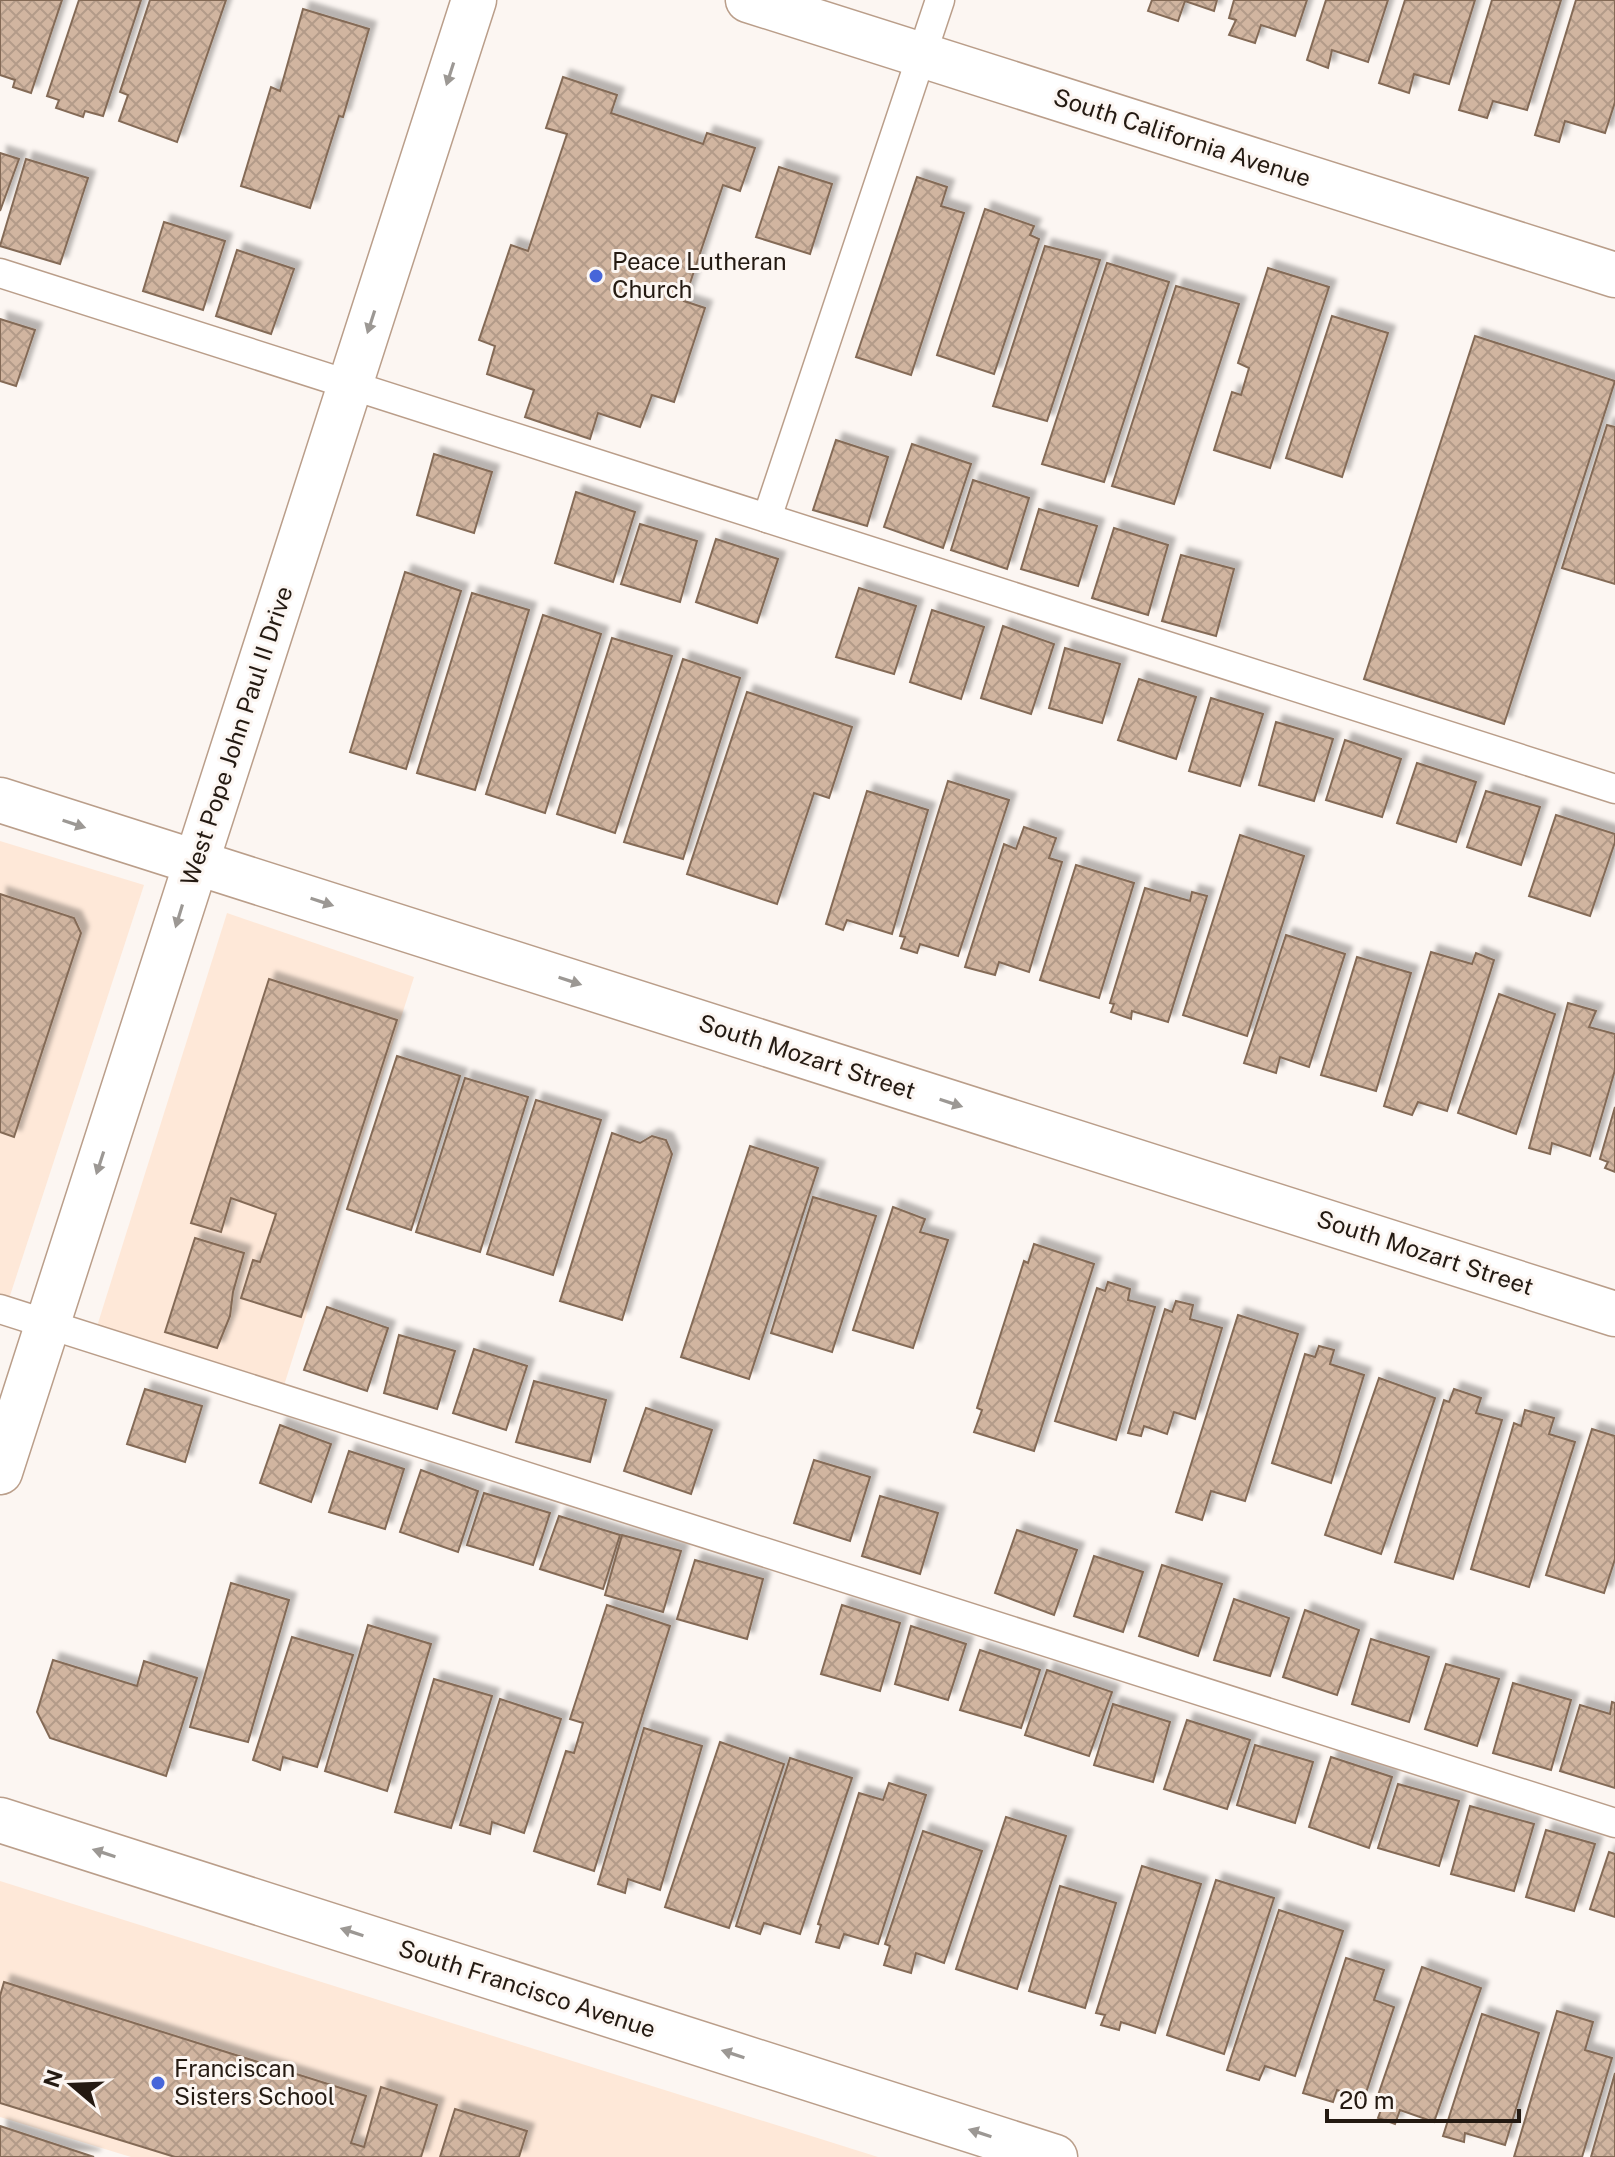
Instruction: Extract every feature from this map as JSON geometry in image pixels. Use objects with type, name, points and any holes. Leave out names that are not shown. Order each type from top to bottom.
[{"type":"street","name":"West Pope John Paul II Drive","points":[[0,1472],[474,0]]},
{"type":"street","name":"South California Avenue","points":[[748,0],[1615,275]]},
{"type":"street","name":"South Mozart Street","points":[[0,800],[1615,1314]]},
{"type":"street","name":"South Francisco Avenue","points":[[0,1820],[1055,2157]]},
{"type":"lane","points":[[767,518],[940,0]]},
{"type":"lane","points":[[0,273],[1615,789]]},
{"type":"lane","points":[[0,1309],[1615,1823]]},
{"type":"shaded area","points":[[0,841],[144,885],[5,1311],[0,1309]]},
{"type":"shaded area","points":[[227,913],[414,977],[280,1398],[93,1339]]},
{"type":"shaded area","points":[[0,1881],[878,2157],[131,2157],[0,2117]]},
{"type":"building","points":[[0,0],[62,0],[31,93],[13,87],[15,80],[0,75]]},
{"type":"building","points":[[79,0],[141,0],[103,116],[85,111],[83,117],[56,108],[59,100],[47,96]]},
{"type":"building","points":[[150,0],[226,0],[177,142],[119,121],[128,95],[120,92]]},
{"type":"building","points":[[1152,0],[1217,0],[1214,11],[1185,1],[1178,21],[1148,11]]},
{"type":"building","points":[[1234,0],[1307,0],[1295,36],[1261,25],[1255,43],[1229,35],[1236,20],[1229,18]]},
{"type":"building","points":[[1326,0],[1388,0],[1368,62],[1332,50],[1328,68],[1307,60]]},
{"type":"building","points":[[1405,0],[1475,0],[1449,84],[1414,74],[1409,93],[1379,83]]},
{"type":"building","points":[[1492,0],[1561,0],[1527,110],[1493,101],[1487,118],[1459,110]]},
{"type":"building","points":[[1576,0],[1615,0],[1615,102],[1605,133],[1565,121],[1559,142],[1535,135]]},
{"type":"building","points":[[303,9],[369,29],[343,117],[339,116],[310,208],[241,186],[271,87],[280,91]]},
{"type":"building","name":"Peace Lutheran Church","points":[[563,77],[617,95],[611,113],[703,144],[707,133],[755,148],[740,191],[723,185],[684,301],[705,308],[674,402],[652,395],[640,427],[598,413],[590,439],[525,417],[534,390],[487,374],[495,346],[479,340],[511,245],[528,251],[567,134],[546,128]]},
{"type":"building","points":[[0,153],[19,159],[0,211]]},
{"type":"building","points":[[26,159],[88,178],[60,264],[0,246]]},
{"type":"building","points":[[779,167],[832,184],[810,254],[756,237]]},
{"type":"building","points":[[917,177],[947,187],[941,206],[964,213],[911,375],[856,357]]},
{"type":"building","points":[[985,209],[1034,226],[1030,235],[1039,239],[994,374],[937,355]]},
{"type":"building","points":[[164,222],[225,241],[203,310],[143,291]]},
{"type":"building","points":[[1045,246],[1100,260],[1047,421],[993,406]]},
{"type":"building","points":[[237,250],[294,269],[271,334],[216,316]]},
{"type":"building","points":[[1107,263],[1169,282],[1104,482],[1042,464]]},
{"type":"building","points":[[1268,268],[1329,287],[1270,468],[1214,450],[1232,392],[1241,395],[1249,368],[1238,363]]},
{"type":"building","points":[[1176,286],[1239,304],[1174,504],[1112,486]]},
{"type":"building","points":[[1332,316],[1388,333],[1342,477],[1286,458]]},
{"type":"building","points":[[0,319],[35,330],[16,386],[0,381]]},
{"type":"building","points":[[1475,336],[1615,381],[1504,724],[1364,679]]},
{"type":"building","points":[[1607,425],[1615,427],[1615,584],[1562,568]]},
{"type":"building","points":[[836,440],[888,457],[867,526],[813,510]]},
{"type":"building","points":[[912,444],[971,464],[943,548],[884,527]]},
{"type":"building","points":[[434,454],[492,472],[474,533],[417,515]]},
{"type":"building","points":[[973,480],[1029,498],[1007,569],[951,550]]},
{"type":"building","points":[[576,492],[635,512],[613,582],[555,563]]},
{"type":"building","points":[[1039,509],[1097,526],[1078,586],[1021,569]]},
{"type":"building","points":[[640,524],[697,541],[680,602],[621,584]]},
{"type":"building","points":[[1114,528],[1168,545],[1148,615],[1092,598]]},
{"type":"building","points":[[716,539],[778,559],[757,623],[696,602]]},
{"type":"building","points":[[1181,555],[1234,569],[1216,636],[1162,621]]},
{"type":"building","points":[[405,572],[461,591],[406,769],[350,752]]},
{"type":"building","points":[[859,588],[916,606],[894,674],[836,657]]},
{"type":"building","points":[[472,593],[529,610],[475,790],[417,773]]},
{"type":"building","points":[[932,610],[984,627],[961,699],[910,682]]},
{"type":"building","points":[[543,615],[601,634],[545,813],[486,794]]},
{"type":"building","points":[[1003,626],[1054,644],[1031,714],[981,698]]},
{"type":"building","points":[[612,638],[672,656],[615,833],[557,814]]},
{"type":"building","points":[[1065,648],[1120,664],[1102,723],[1049,708]]},
{"type":"building","points":[[683,659],[740,678],[683,859],[624,842]]},
{"type":"building","points":[[1139,679],[1196,697],[1176,759],[1118,740]]},
{"type":"building","points":[[747,692],[852,727],[829,798],[814,793],[777,904],[687,874]]},
{"type":"building","points":[[1211,698],[1263,714],[1240,786],[1189,771]]},
{"type":"building","points":[[1276,722],[1333,739],[1314,801],[1259,785]]},
{"type":"building","points":[[1345,740],[1401,759],[1382,817],[1326,800]]},
{"type":"building","points":[[1417,763],[1476,782],[1456,842],[1397,823]]},
{"type":"building","points":[[948,781],[1009,800],[958,956],[920,944],[917,953],[901,948],[905,937],[900,936]]},
{"type":"building","points":[[867,791],[928,810],[892,934],[847,920],[843,930],[826,924]]},
{"type":"building","points":[[1486,791],[1540,807],[1521,865],[1467,847]]},
{"type":"building","points":[[1556,815],[1615,834],[1590,916],[1529,896]]},
{"type":"building","points":[[1024,827],[1056,838],[1049,858],[1062,862],[1029,972],[999,962],[995,975],[965,967],[1004,844],[1016,849]]},
{"type":"building","points":[[1240,835],[1304,856],[1247,1036],[1183,1015]]},
{"type":"building","points":[[1076,865],[1134,883],[1099,998],[1040,980]]},
{"type":"building","points":[[1145,888],[1190,901],[1192,892],[1207,896],[1168,1022],[1132,1011],[1131,1019],[1111,1012],[1114,1004],[1110,1003]]},
{"type":"building","points":[[0,894],[74,918],[81,933],[14,1137],[0,1132]]},
{"type":"building","points":[[1286,935],[1345,954],[1309,1067],[1280,1057],[1276,1073],[1244,1063]]},
{"type":"building","points":[[1431,952],[1472,964],[1476,953],[1494,960],[1447,1111],[1418,1102],[1412,1115],[1384,1106]]},
{"type":"building","points":[[1357,957],[1411,973],[1376,1091],[1321,1075]]},
{"type":"building","points":[[269,979],[397,1020],[301,1317],[241,1298],[253,1260],[260,1262],[276,1214],[231,1198],[221,1232],[191,1223]]},
{"type":"building","points":[[1499,994],[1555,1014],[1516,1134],[1458,1113]]},
{"type":"building","points":[[1568,1003],[1596,1011],[1589,1027],[1615,1034],[1615,1070],[1590,1156],[1552,1143],[1550,1154],[1529,1148]]},
{"type":"building","points":[[397,1056],[460,1076],[411,1230],[347,1209]]},
{"type":"building","points":[[465,1078],[528,1097],[480,1252],[416,1232]]},
{"type":"building","points":[[536,1100],[601,1120],[553,1275],[487,1254]]},
{"type":"building","points":[[1615,1107],[1615,1172],[1605,1168],[1608,1162],[1600,1159]]},
{"type":"building","points":[[612,1133],[640,1143],[652,1136],[666,1140],[672,1154],[622,1320],[560,1301]]},
{"type":"building","points":[[750,1146],[818,1168],[749,1379],[681,1357]]},
{"type":"building","points":[[813,1197],[876,1216],[832,1352],[771,1333]]},
{"type":"building","points":[[893,1207],[925,1219],[920,1232],[948,1240],[913,1348],[853,1330]]},
{"type":"building","points":[[195,1238],[244,1253],[230,1316],[217,1348],[165,1332]]},
{"type":"building","points":[[1034,1244],[1094,1264],[1034,1451],[974,1432],[982,1410],[977,1408],[1024,1261],[1028,1263]]},
{"type":"building","points":[[1108,1282],[1130,1289],[1128,1300],[1155,1307],[1116,1440],[1055,1421],[1097,1288],[1105,1291]]},
{"type":"building","points":[[1176,1301],[1193,1305],[1190,1319],[1222,1328],[1195,1419],[1174,1412],[1167,1434],[1144,1426],[1141,1436],[1128,1433],[1165,1309],[1172,1312]]},
{"type":"building","points":[[327,1307],[388,1328],[367,1391],[304,1370]]},
{"type":"building","points":[[1238,1315],[1298,1334],[1245,1501],[1211,1491],[1202,1520],[1176,1512]]},
{"type":"building","points":[[399,1335],[455,1351],[437,1409],[384,1393]]},
{"type":"building","points":[[1319,1346],[1334,1350],[1330,1364],[1364,1375],[1331,1483],[1272,1463],[1305,1354],[1315,1357]]},
{"type":"building","points":[[474,1349],[527,1366],[506,1430],[453,1413]]},
{"type":"building","points":[[1379,1378],[1435,1398],[1381,1554],[1325,1535]]},
{"type":"building","points":[[534,1381],[606,1400],[590,1462],[516,1442]]},
{"type":"building","points":[[145,1389],[202,1406],[185,1462],[127,1444]]},
{"type":"building","points":[[1454,1389],[1481,1398],[1476,1413],[1502,1420],[1453,1579],[1395,1562],[1444,1400],[1449,1402]]},
{"type":"building","points":[[646,1408],[712,1430],[691,1494],[624,1471]]},
{"type":"building","points":[[1525,1410],[1554,1418],[1549,1434],[1575,1442],[1529,1587],[1471,1569],[1514,1423],[1521,1426]]},
{"type":"building","points":[[280,1425],[331,1444],[311,1502],[260,1483]]},
{"type":"building","points":[[1592,1429],[1615,1436],[1615,1559],[1604,1593],[1546,1575]]},
{"type":"building","points":[[349,1451],[404,1469],[385,1529],[329,1512]]},
{"type":"building","points":[[814,1460],[870,1477],[850,1541],[794,1523]]},
{"type":"building","points":[[421,1470],[478,1491],[458,1552],[400,1532]]},
{"type":"building","points":[[484,1493],[550,1513],[533,1565],[467,1545]]},
{"type":"building","points":[[880,1496],[938,1513],[920,1574],[862,1556]]},
{"type":"building","points":[[559,1516],[620,1535],[603,1589],[540,1569]]},
{"type":"building","points":[[1017,1530],[1077,1550],[1054,1615],[995,1593]]},
{"type":"building","points":[[622,1535],[681,1551],[663,1612],[605,1595]]},
{"type":"building","points":[[1094,1556],[1143,1572],[1123,1632],[1074,1616]]},
{"type":"building","points":[[695,1560],[763,1579],[747,1639],[677,1619]]},
{"type":"building","points":[[1162,1565],[1222,1584],[1198,1656],[1139,1636]]},
{"type":"building","points":[[231,1583],[289,1600],[248,1742],[190,1727]]},
{"type":"building","points":[[1234,1599],[1289,1618],[1270,1676],[1214,1660]]},
{"type":"building","points":[[607,1605],[670,1626],[594,1871],[534,1851],[566,1751],[574,1753],[583,1723],[570,1719]]},
{"type":"building","points":[[842,1605],[900,1623],[880,1691],[821,1674]]},
{"type":"building","points":[[1305,1610],[1359,1630],[1337,1695],[1283,1677]]},
{"type":"building","points":[[368,1625],[431,1644],[387,1791],[325,1771]]},
{"type":"building","points":[[911,1626],[966,1644],[948,1700],[895,1684]]},
{"type":"building","points":[[292,1637],[353,1655],[317,1767],[283,1757],[280,1770],[253,1760]]},
{"type":"building","points":[[1371,1639],[1429,1657],[1409,1722],[1352,1704]]},
{"type":"building","points":[[980,1650],[1040,1670],[1021,1728],[960,1710]]},
{"type":"building","points":[[53,1660],[137,1686],[144,1661],[197,1678],[166,1776],[50,1738],[37,1712]]},
{"type":"building","points":[[1446,1664],[1499,1679],[1477,1746],[1425,1729]]},
{"type":"building","points":[[1047,1670],[1112,1692],[1089,1756],[1025,1735]]},
{"type":"building","points":[[434,1679],[492,1696],[451,1828],[395,1812]]},
{"type":"building","points":[[1513,1683],[1571,1700],[1551,1770],[1493,1753]]},
{"type":"building","points":[[500,1699],[561,1719],[524,1833],[492,1822],[490,1834],[460,1825]]},
{"type":"building","points":[[1612,1702],[1615,1703],[1615,1788],[1560,1771],[1580,1705],[1610,1714]]},
{"type":"building","points":[[1113,1704],[1170,1722],[1153,1782],[1094,1765]]},
{"type":"building","points":[[1187,1720],[1250,1740],[1227,1809],[1164,1789]]},
{"type":"building","points":[[644,1728],[702,1746],[660,1890],[628,1879],[625,1893],[598,1884]]},
{"type":"building","points":[[720,1742],[784,1764],[729,1928],[665,1907]]},
{"type":"building","points":[[1255,1745],[1313,1762],[1295,1823],[1237,1805]]},
{"type":"building","points":[[1331,1757],[1392,1777],[1369,1848],[1309,1827]]},
{"type":"building","points":[[790,1758],[852,1778],[800,1934],[764,1923],[760,1934],[736,1926]]},
{"type":"building","points":[[889,1783],[926,1795],[878,1944],[844,1934],[839,1948],[816,1942],[821,1925],[818,1924],[859,1793],[883,1800]]},
{"type":"building","points":[[1398,1784],[1459,1801],[1439,1866],[1378,1848]]},
{"type":"building","points":[[1470,1806],[1534,1824],[1514,1891],[1451,1874]]},
{"type":"building","points":[[1006,1817],[1066,1836],[1017,1989],[956,1969]]},
{"type":"building","points":[[1546,1830],[1595,1844],[1574,1911],[1526,1897]]},
{"type":"building","points":[[923,1831],[982,1851],[944,1963],[916,1953],[911,1973],[884,1965],[890,1946],[885,1944]]},
{"type":"building","points":[[1609,1852],[1615,1854],[1615,1917],[1590,1909]]},
{"type":"building","points":[[1142,1866],[1201,1884],[1155,2033],[1121,2022],[1119,2030],[1101,2025],[1105,2015],[1096,2013]]},
{"type":"building","points":[[1216,1880],[1274,1898],[1224,2054],[1167,2035]]},
{"type":"building","points":[[1060,1886],[1116,1903],[1085,2008],[1029,1991]]},
{"type":"building","points":[[1279,1910],[1343,1931],[1295,2076],[1265,2066],[1259,2080],[1227,2070]]},
{"type":"building","points":[[1346,1958],[1384,1970],[1374,2000],[1394,2007],[1364,2099],[1337,2090],[1333,2102],[1303,2093]]},
{"type":"building","points":[[1422,1967],[1481,1988],[1434,2122],[1400,2110],[1395,2124],[1378,2118],[1382,2107],[1375,2104]]},
{"type":"building","points":[[4,1982],[366,2096],[351,2143],[364,2147],[381,2087],[437,2105],[421,2157],[175,2157],[0,2103],[0,1996]]},
{"type":"building","points":[[1557,2011],[1593,2022],[1585,2050],[1612,2058],[1582,2157],[1514,2157]]},
{"type":"building","points":[[1482,2014],[1539,2033],[1505,2145],[1465,2133],[1464,2142],[1443,2136]]},
{"type":"building","points":[[1615,2073],[1615,2157],[1591,2157]]},
{"type":"building","points":[[455,2109],[527,2131],[519,2157],[440,2157]]},
{"type":"building","points":[[0,2126],[94,2157],[0,2157]]},
{"type":"place","name":"Peace Lutheran Church","points":[[596,276]]},
{"type":"place","name":"Franciscan Sisters School","points":[[158,2083]]}]
